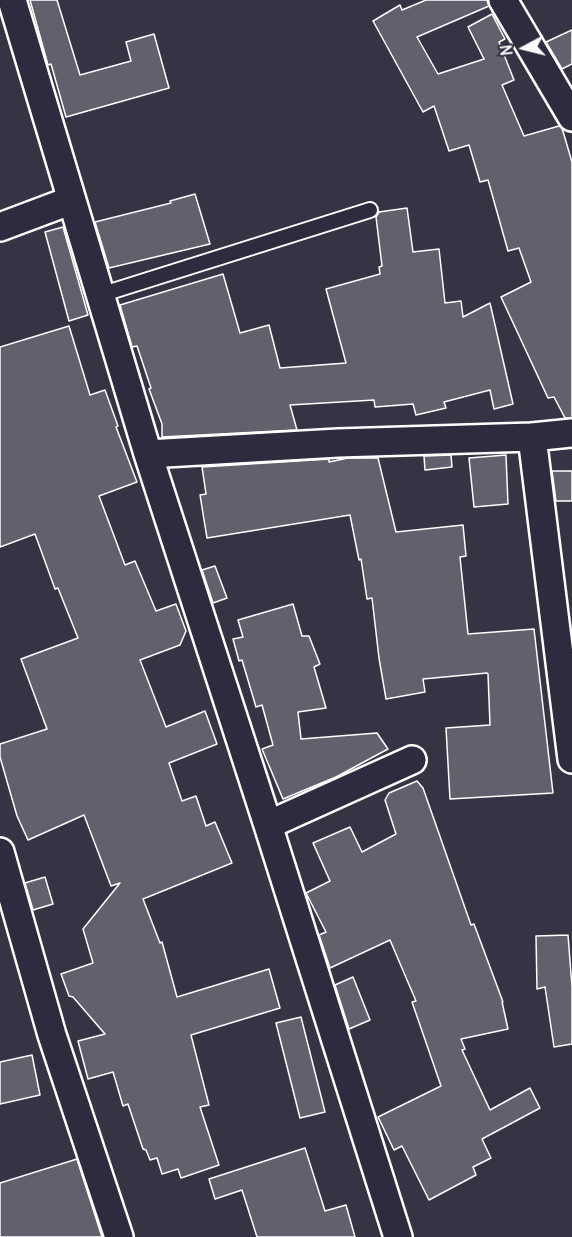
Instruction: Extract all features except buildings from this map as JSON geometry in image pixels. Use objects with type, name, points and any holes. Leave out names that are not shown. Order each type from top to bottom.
[{"type":"street","points":[[12,0],[148,454],[398,1237]]},
{"type":"street","points":[[503,0],[572,117]]},
{"type":"street","points":[[0,227],[72,200]]},
{"type":"street","points":[[148,454],[338,443],[532,437],[572,433]]},
{"type":"street","points":[[532,437],[572,759]]},
{"type":"street","points":[[268,825],[412,760]]},
{"type":"street","points":[[0,852],[52,1035],[119,1237]]},
{"type":"lane","points":[[100,295],[370,210]]}]
